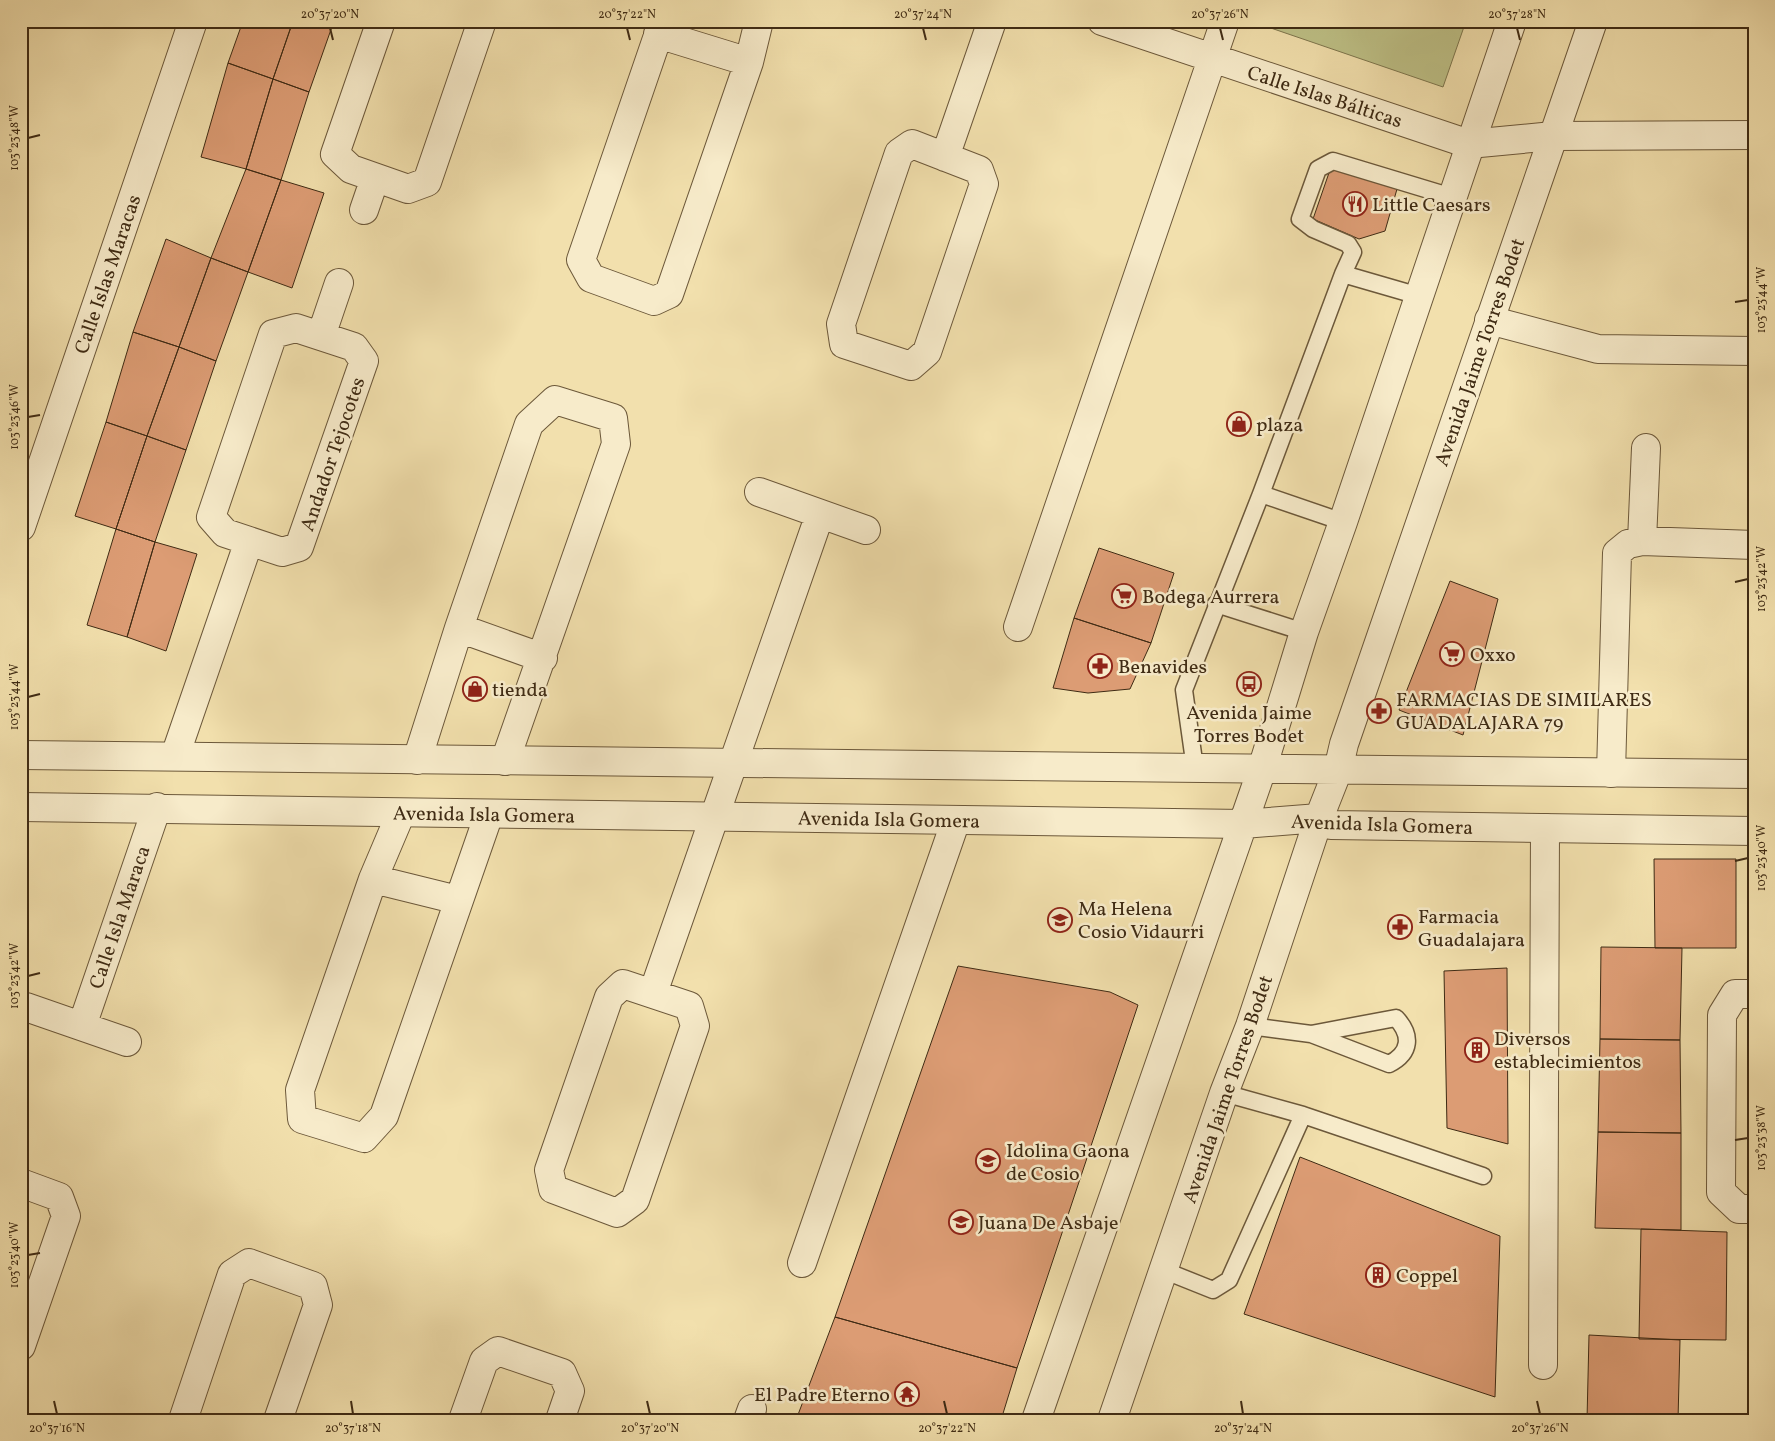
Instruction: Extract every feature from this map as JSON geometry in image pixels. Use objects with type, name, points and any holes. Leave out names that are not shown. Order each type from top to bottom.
[{"type":"street","name":"Calle Islas Maracas","points":[[21,527],[193,21]]},
{"type":"street","points":[[380,21],[335,154],[351,169],[408,189],[427,182],[482,21]]},
{"type":"street","points":[[749,62],[661,28],[581,260],[591,278],[654,301],[669,294],[749,62],[759,21]]},
{"type":"street","points":[[944,156],[992,21]]},
{"type":"street","name":"Calle Islas Bálticas","points":[[1102,21],[1469,144],[1553,136],[1754,135]]},
{"type":"street","points":[[1018,627],[1225,21]]},
{"type":"street","points":[[1036,1420],[1262,769],[1304,632],[1344,522],[1469,144],[1512,21]]},
{"type":"street","name":"Avenida Jaime Torres Bodet","points":[[1112,1420],[1224,1093],[1250,1026],[1319,818],[1338,770],[1344,744],[1593,21]]},
{"type":"street","points":[[912,144],[944,156],[979,170],[984,184],[927,352],[911,366],[844,344],[841,324],[900,153],[912,144]]},
{"type":"street","points":[[364,210],[375,178]]},
{"type":"street","points":[[320,336],[339,283]]},
{"type":"street","points":[[1490,320],[1598,350],[1754,351]]},
{"type":"street","name":"Andador Tejocotes","points":[[296,328],[354,347],[364,362],[299,547],[282,552],[249,541],[224,533],[211,517],[273,334],[296,328]]},
{"type":"street","points":[[418,760],[459,628],[529,424],[555,400],[614,418],[616,444],[543,658],[505,761]]},
{"type":"street","points":[[1642,541],[1646,448]]},
{"type":"street","points":[[759,492],[866,530]]},
{"type":"street","points":[[653,993],[820,514]]},
{"type":"street","points":[[175,756],[249,541]]},
{"type":"street","points":[[1611,773],[1616,553],[1628,544],[1642,541],[1754,545]]},
{"type":"street","points":[[459,628],[543,658]]},
{"type":"street","points":[[21,755],[1754,774]]},
{"type":"street","name":"Avenida Isla Gomera","points":[[21,807],[157,807],[401,813],[715,815],[1243,824],[1319,818],[1331,825],[1754,831]]},
{"type":"street","name":"Calle Isla Maraca","points":[[82,1026],[157,807]]},
{"type":"street","points":[[401,813],[373,879],[300,1090],[302,1119],[364,1138],[384,1116],[489,814]]},
{"type":"street","points":[[802,1263],[956,820]]},
{"type":"street","points":[[1543,1365],[1545,828]]},
{"type":"street","points":[[373,879],[458,900]]},
{"type":"street","points":[[623,984],[653,993],[689,1006],[695,1026],[635,1200],[617,1213],[553,1189],[549,1170],[609,997],[623,984]]},
{"type":"street","points":[[1754,994],[1735,994],[1722,1015],[1721,1192],[1739,1209],[1754,1209]]},
{"type":"street","points":[[26,1007],[127,1042]]},
{"type":"street","points":[[21,1184],[59,1196],[66,1216],[21,1346]]},
{"type":"street","points":[[183,1420],[232,1274],[249,1263],[313,1286],[318,1304],[278,1420]]},
{"type":"street","points":[[464,1420],[484,1361],[498,1351],[562,1373],[570,1391],[560,1420]]},
{"type":"lane","points":[[1195,768],[1184,690],[1353,252],[1348,244],[1313,229],[1300,219],[1318,170],[1333,161],[1452,197]]},
{"type":"lane","points":[[1343,274],[1419,296]]},
{"type":"lane","points":[[1261,494],[1344,522]]},
{"type":"lane","points":[[1216,604],[1304,632]]},
{"type":"lane","points":[[1250,1026],[1311,1034],[1389,1064],[1399,1060],[1408,1043],[1406,1029],[1396,1018],[1311,1034]]},
{"type":"lane","points":[[1224,1093],[1303,1115],[1482,1176]]},
{"type":"lane","points":[[1163,1270],[1213,1290],[1229,1280],[1303,1115]]},
{"type":"green space","points":[[1263,21],[1466,21],[1443,87],[1262,25]]},
{"type":"building","points":[[243,21],[293,21],[273,79],[228,63]]},
{"type":"building","points":[[293,21],[334,21],[309,92],[273,79]]},
{"type":"building","points":[[228,63],[273,79],[246,169],[201,157]]},
{"type":"building","points":[[273,79],[309,92],[281,180],[246,169]]},
{"type":"building","name":"Little Caesars","points":[[1331,167],[1397,189],[1385,231],[1359,239],[1313,219]]},
{"type":"building","points":[[246,169],[281,180],[248,272],[211,258]]},
{"type":"building","points":[[281,180],[324,193],[292,288],[248,272]]},
{"type":"building","points":[[166,239],[211,258],[179,347],[133,332]]},
{"type":"building","points":[[211,258],[248,272],[216,361],[179,347]]},
{"type":"building","points":[[133,332],[179,347],[147,436],[106,422]]},
{"type":"building","points":[[179,347],[216,361],[186,450],[147,436]]},
{"type":"building","points":[[106,422],[147,436],[116,529],[75,516]]},
{"type":"building","points":[[147,436],[186,450],[155,542],[116,529]]},
{"type":"building","points":[[116,529],[155,542],[127,637],[87,625]]},
{"type":"building","points":[[155,542],[197,554],[166,651],[127,637]]},
{"type":"building","name":"Bodega Aurrera","points":[[1099,548],[1174,573],[1151,643],[1074,618]]},
{"type":"building","name":"Oxxo","points":[[1450,581],[1498,599],[1463,735],[1399,710]]},
{"type":"building","name":"Benavides","points":[[1074,618],[1151,643],[1130,689],[1088,693],[1053,688]]},
{"type":"building","points":[[1654,859],[1736,859],[1736,948],[1655,948]]},
{"type":"building","points":[[1601,947],[1682,948],[1680,1040],[1600,1039]]},
{"type":"building","name":"Idolina Gaona de Cosio","points":[[958,966],[1110,992],[1138,1005],[1017,1368],[835,1317]]},
{"type":"building","name":"Diversos establecimientos","points":[[1507,968],[1508,1144],[1447,1128],[1444,971]]},
{"type":"building","points":[[1600,1039],[1680,1040],[1681,1133],[1598,1132]]},
{"type":"building","points":[[1598,1132],[1681,1133],[1681,1230],[1595,1228]]},
{"type":"building","name":"Coppel","points":[[1300,1157],[1500,1236],[1495,1397],[1244,1314]]},
{"type":"building","points":[[1641,1229],[1727,1232],[1726,1340],[1639,1339]]},
{"type":"building","name":"El Padre Eterno","points":[[835,1317],[1017,1368],[1001,1420],[796,1420]]},
{"type":"building","points":[[1589,1335],[1680,1340],[1678,1420],[1587,1420]]},
{"type":"place","name":"Little Caesars","points":[[1355,204]]},
{"type":"place","name":"plaza","points":[[1239,424]]},
{"type":"place","name":"Bodega Aurrera","points":[[1124,596]]},
{"type":"place","name":"Oxxo","points":[[1452,654]]},
{"type":"place","name":"Benavides","points":[[1100,666]]},
{"type":"place","name":"Avenida Jaime Torres Bodet","points":[[1249,684]]},
{"type":"place","name":"tienda","points":[[475,689]]},
{"type":"place","name":"FARMACIAS DE SIMILARES GUADALAJARA 79","points":[[1379,711]]},
{"type":"place","name":"Ma Helena Cosio Vidaurri","points":[[1060,920]]},
{"type":"place","name":"Farmacia Guadalajara","points":[[1400,927]]},
{"type":"place","name":"Diversos establecimientos","points":[[1477,1050]]},
{"type":"place","name":"Idolina Gaona de Cosio","points":[[988,1161]]},
{"type":"place","name":"Juana De Asbaje","points":[[961,1222]]},
{"type":"place","name":"Coppel","points":[[1378,1275]]},
{"type":"place","name":"El Padre Eterno","points":[[907,1394]]}]
